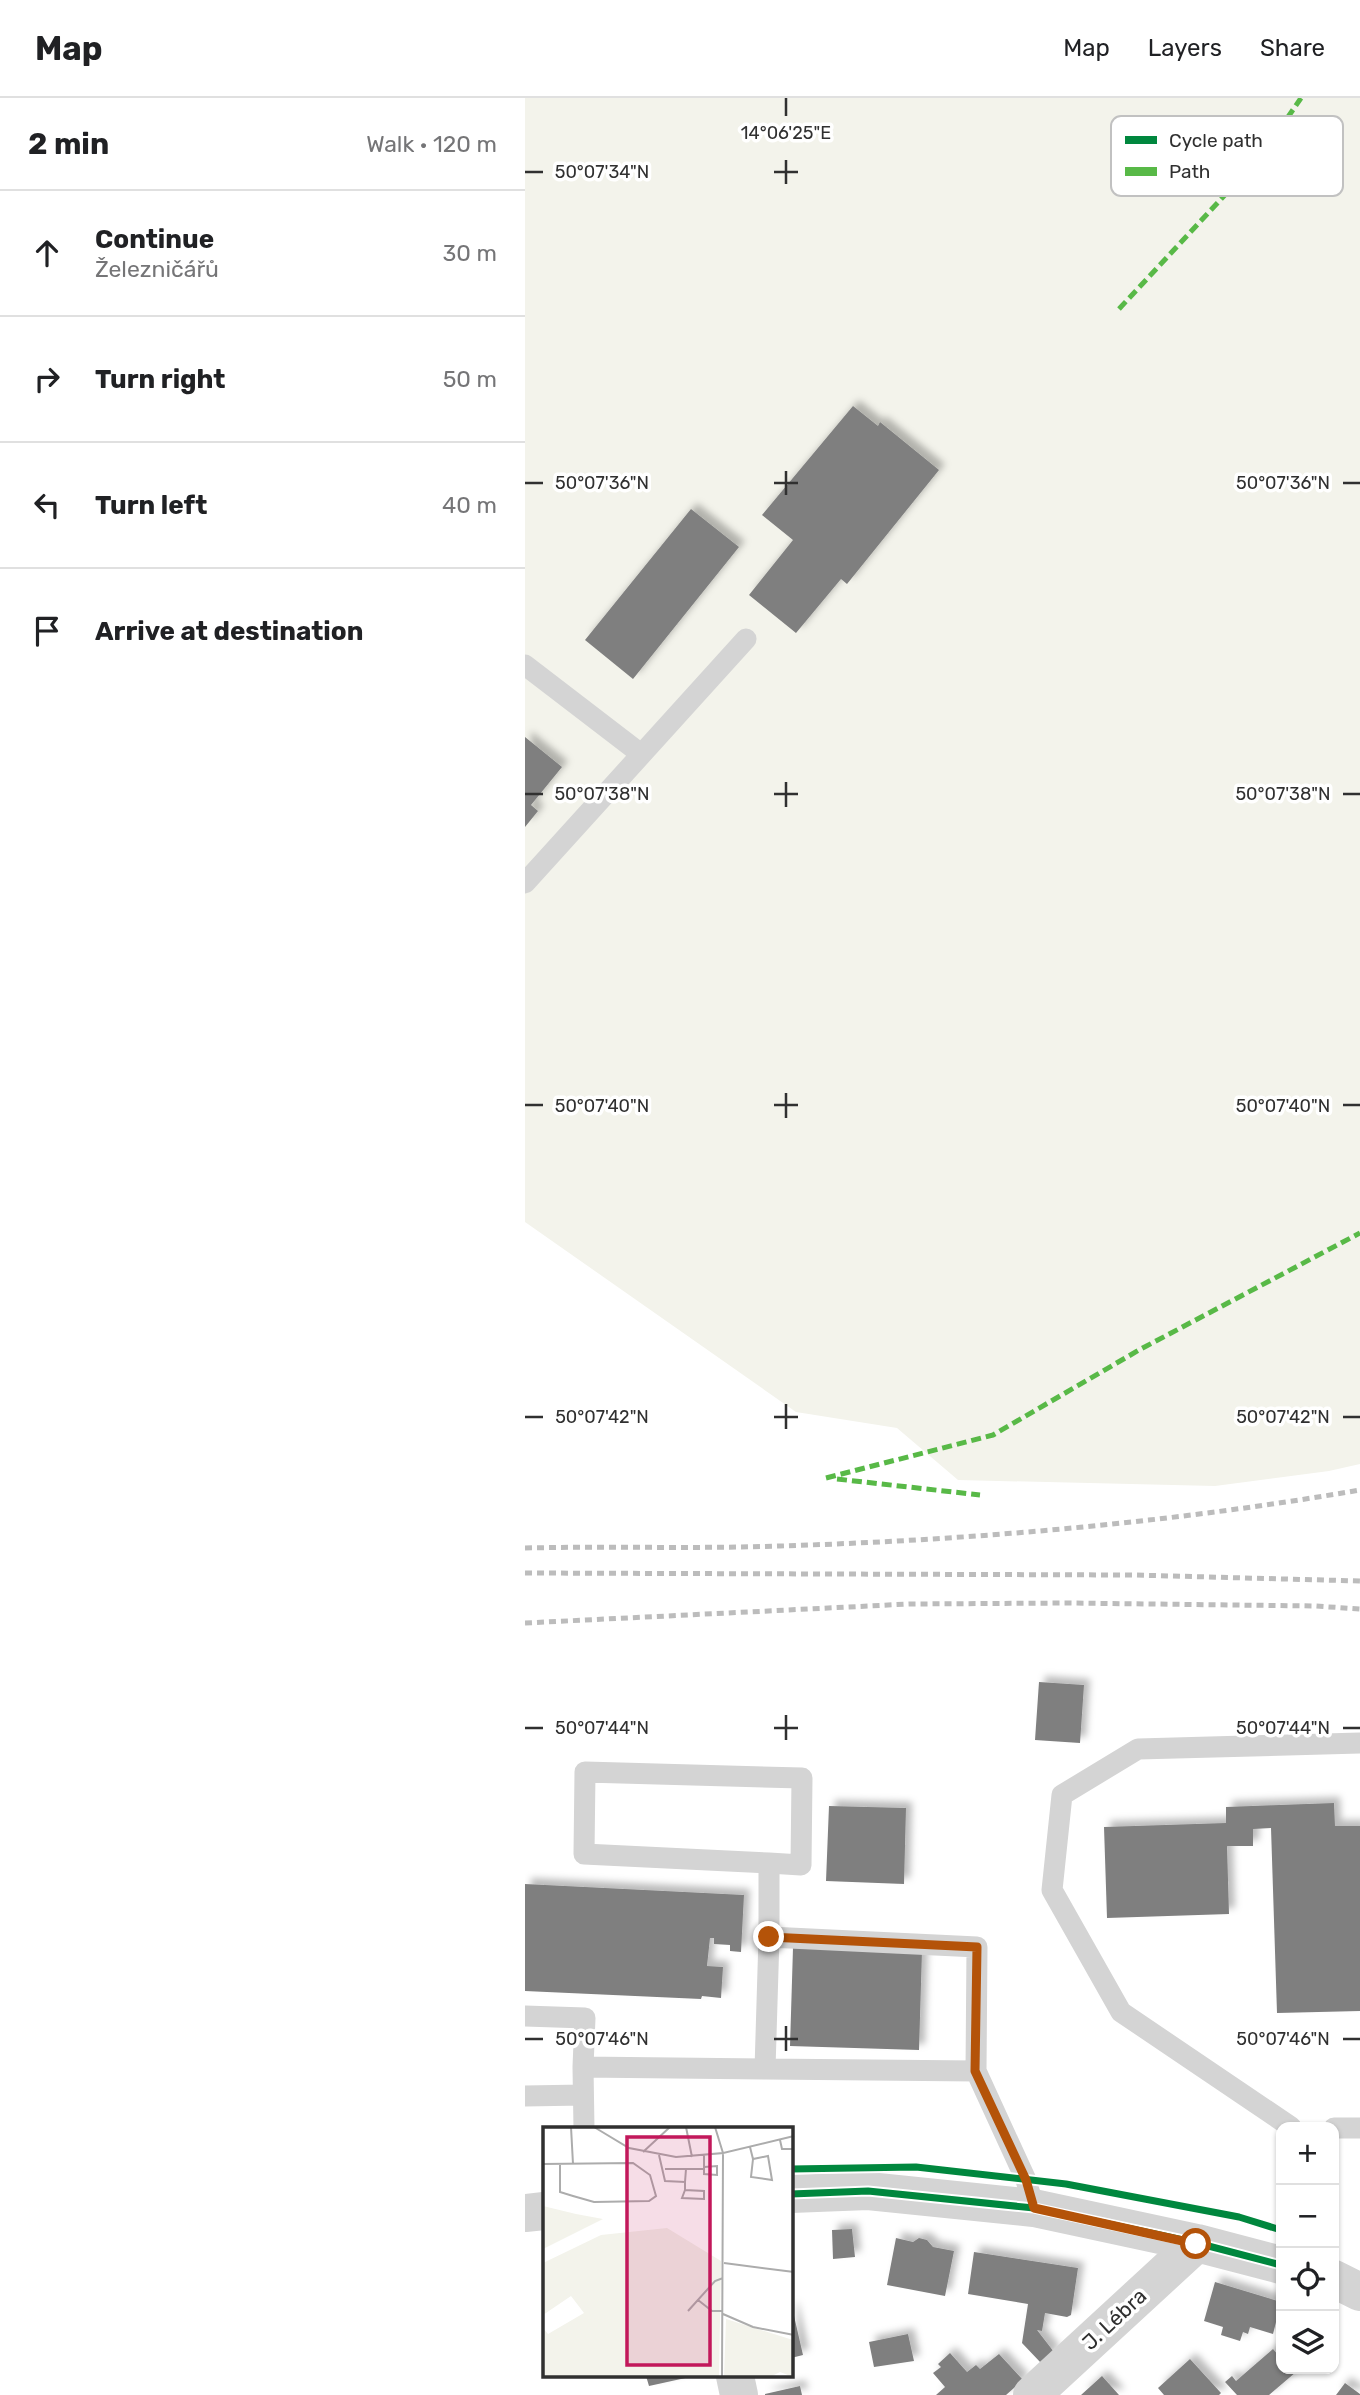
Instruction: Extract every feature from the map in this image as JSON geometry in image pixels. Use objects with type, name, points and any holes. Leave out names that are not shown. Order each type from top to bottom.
[{"type":"street","points":[[793,2194],[868,2191],[1034,2208],[1276,2264]]},
{"type":"street","points":[[525,2213],[543,2211]]},
{"type":"street","name":"J. Lébra","points":[[1032,2395],[1196,2244]]},
{"type":"street","points":[[1339,2282],[1360,2292]]},
{"type":"lane","points":[[525,883],[746,639]]},
{"type":"lane","points":[[525,665],[641,754]]},
{"type":"lane","points":[[1284,2122],[1121,2012],[1052,1889],[1062,1795],[1137,1749],[1360,1743]]},
{"type":"lane","points":[[585,1772],[802,1777],[801,1865],[769,1863],[584,1854],[585,1772]]},
{"type":"lane","points":[[765,2069],[769,1863]]},
{"type":"lane","points":[[769,1937],[977,1947],[975,2071],[1026,2180],[1034,2208]]},
{"type":"lane","points":[[525,2015],[585,2018],[584,2127]]},
{"type":"lane","points":[[583,2067],[975,2071]]},
{"type":"lane","points":[[525,2096],[583,2095]]},
{"type":"lane","points":[[1339,2128],[1360,2128]]},
{"type":"shaded area","points":[[525,98],[1360,98],[1360,1464],[1329,1471],[1215,1486],[958,1480],[897,1428],[796,1412],[525,1222]]},
{"type":"building","points":[[853,406],[878,426],[880,422],[939,470],[847,584],[841,579],[796,633],[749,595],[793,540],[762,515]]},
{"type":"building","points":[[691,509],[739,547],[633,679],[585,640]]},
{"type":"building","points":[[525,737],[562,767],[531,805],[538,811],[525,827]]},
{"type":"building","points":[[1039,1682],[1084,1685],[1080,1743],[1035,1740]]},
{"type":"building","points":[[1334,1803],[1335,1826],[1360,1826],[1360,2011],[1277,2013],[1271,1828],[1253,1829],[1253,1846],[1227,1846],[1229,1914],[1107,1918],[1104,1827],[1226,1823],[1226,1807]]},
{"type":"building","points":[[829,1806],[906,1808],[904,1884],[826,1881]]},
{"type":"building","points":[[525,1884],[744,1895],[741,1952],[730,1951],[730,1945],[714,1944],[714,1938],[710,1938],[707,1966],[723,1967],[721,1998],[525,1991]]},
{"type":"building","points":[[793,1948],[922,1951],[919,2050],[790,2046]]},
{"type":"building","points":[[852,2229],[855,2257],[833,2259],[832,2230]]},
{"type":"building","points":[[896,2238],[913,2242],[919,2238],[927,2240],[933,2247],[954,2251],[945,2296],[887,2285]]},
{"type":"building","points":[[974,2252],[1078,2268],[1071,2315],[1067,2317],[1045,2313],[1042,2331],[1037,2330],[1054,2352],[1041,2363],[1022,2343],[1028,2304],[968,2294]]},
{"type":"building","points":[[1215,2282],[1276,2300],[1273,2334],[1250,2327],[1248,2334],[1243,2332],[1240,2341],[1221,2335],[1223,2327],[1204,2321]]},
{"type":"building","points":[[793,2311],[803,2355],[793,2358]]},
{"type":"building","points":[[908,2334],[914,2361],[874,2367],[869,2342]]},
{"type":"building","points":[[1273,2349],[1276,2352],[1276,2374],[1294,2374],[1269,2395],[1237,2395],[1225,2382],[1232,2376],[1236,2381]]},
{"type":"building","points":[[950,2353],[967,2372],[976,2365],[980,2369],[999,2354],[1023,2380],[1006,2395],[936,2395],[945,2387],[933,2373],[941,2367],[938,2364]]},
{"type":"building","points":[[1190,2359],[1221,2393],[1219,2395],[1164,2395],[1158,2388]]},
{"type":"building","points":[[1102,2376],[1119,2395],[1081,2395]]},
{"type":"building","points":[[647,2378],[685,2378],[649,2386]]},
{"type":"building","points":[[1345,2383],[1360,2394],[1360,2395],[1336,2395]]},
{"type":"building","points":[[800,2386],[802,2395],[765,2395],[765,2394]]},
{"type":"railway","points":[[525,1548],[780,1546],[998,1534],[1144,1521],[1360,1490]]},
{"type":"railway","points":[[525,1573],[1134,1575],[1360,1581]]},
{"type":"railway","points":[[525,1623],[909,1604],[1068,1603],[1360,1609]]},
{"type":"marked path","points":[[1289,116],[1301,98]]},
{"type":"marked path","points":[[1119,309],[1224,196]]},
{"type":"marked path","points":[[826,1478],[993,1435],[1139,1350],[1360,1233]]},
{"type":"marked path","points":[[837,1479],[980,1495]]},
{"type":"cycle path","points":[[793,2169],[916,2167],[1066,2184],[1239,2217],[1276,2228]]},
{"type":"cycle path","points":[[793,2194],[868,2191],[1034,2208],[1197,2243],[1276,2264]]},
{"type":"route","points":[[769,1937],[977,1947],[975,2071],[1026,2180],[1034,2208],[1196,2244]]}]
